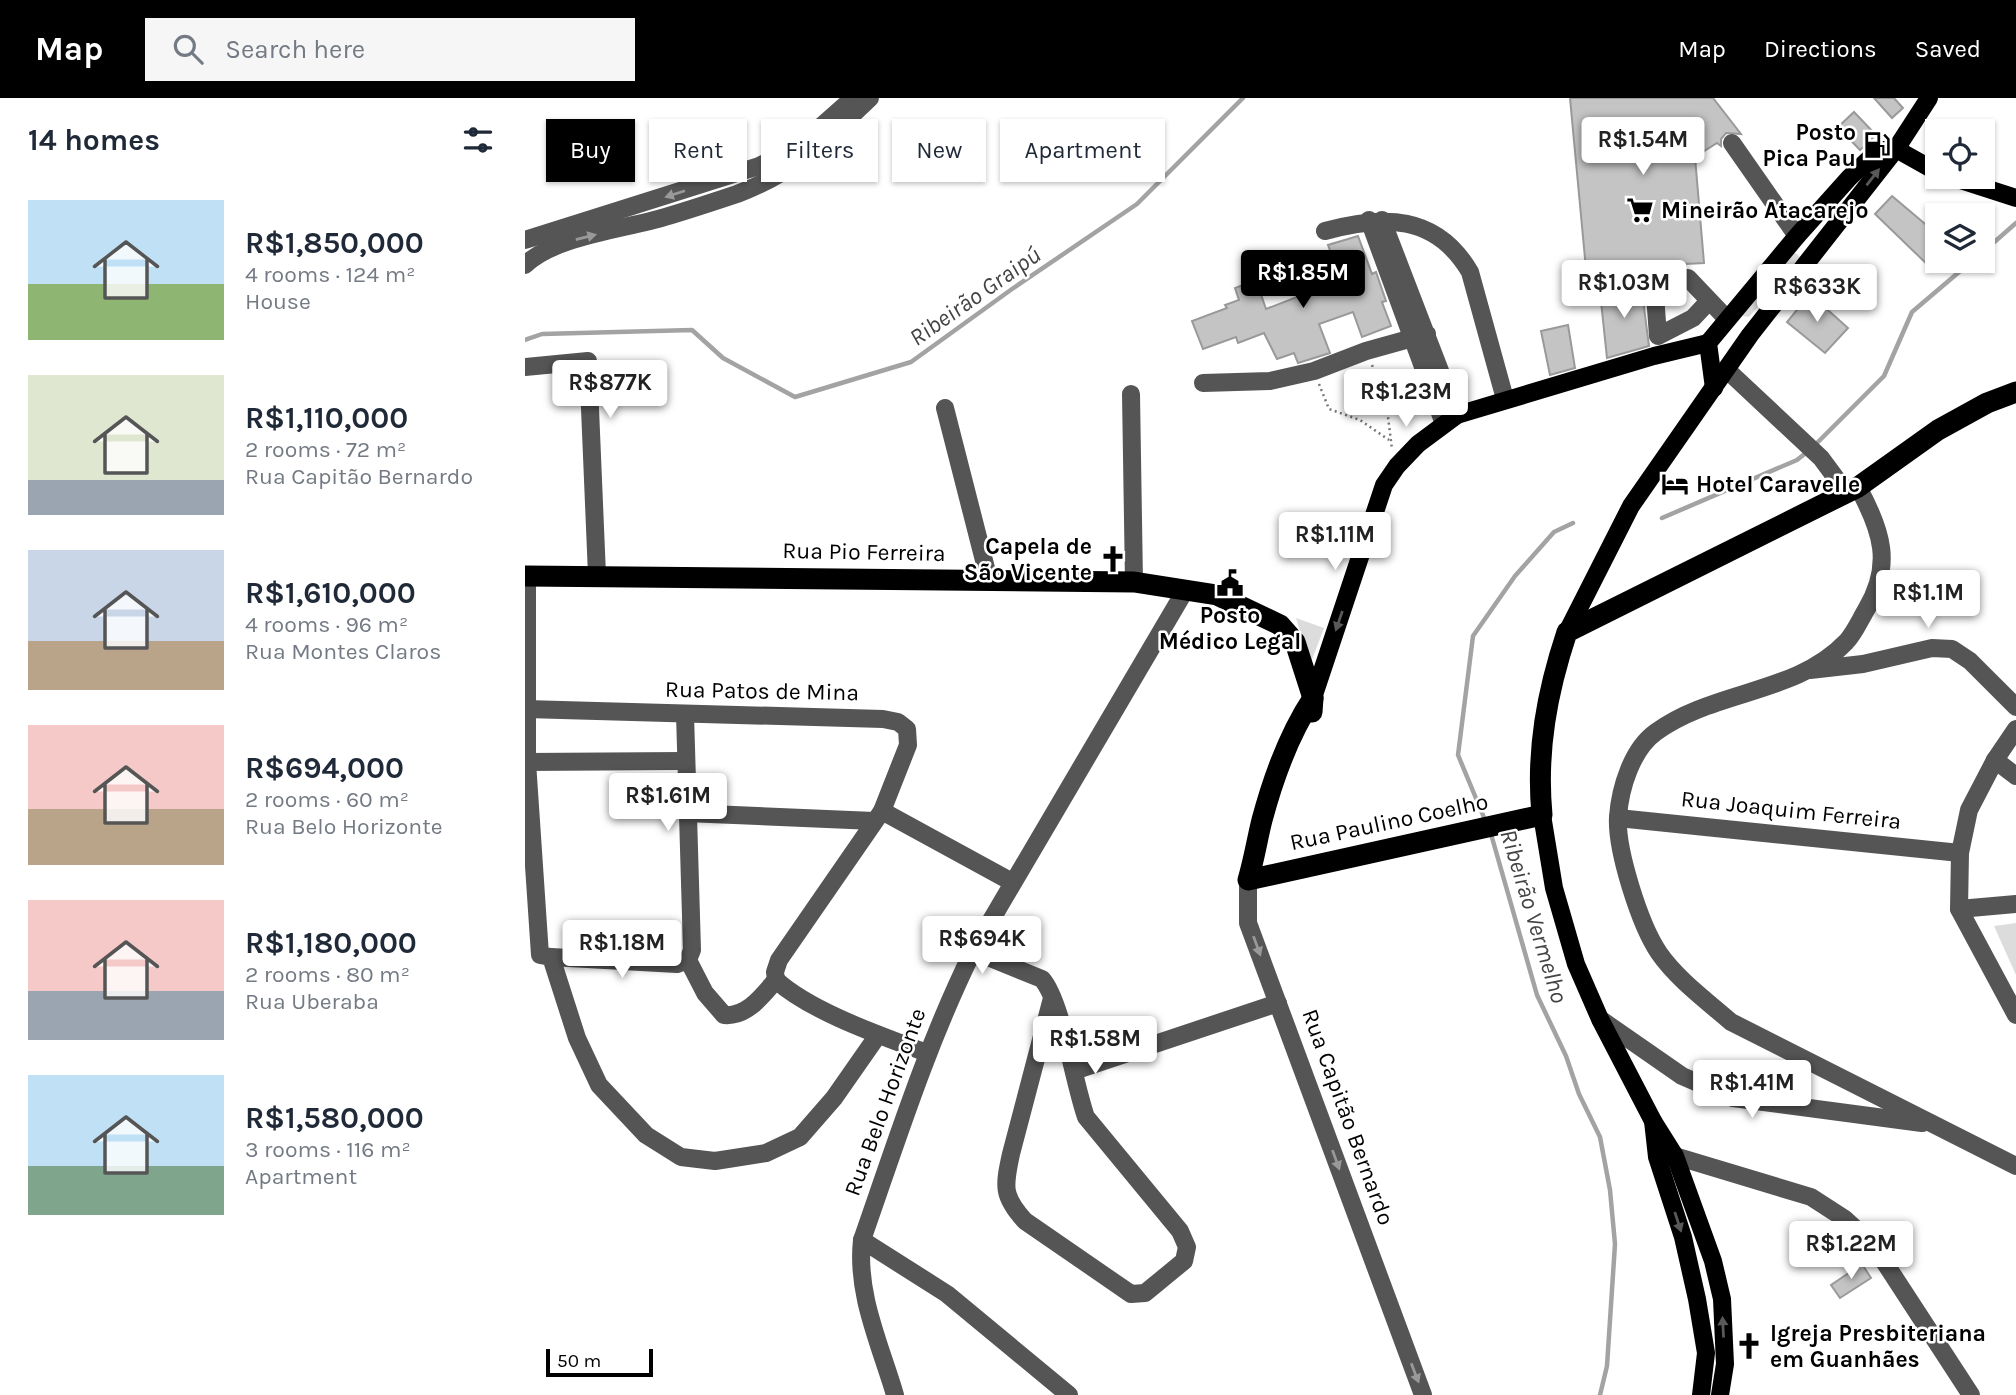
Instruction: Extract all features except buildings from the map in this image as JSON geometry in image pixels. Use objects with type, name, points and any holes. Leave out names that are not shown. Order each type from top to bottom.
[{"type":"highway","points":[[1542,815],[1540,746],[1551,680],[1567,632],[1853,490],[1938,430],[1987,403],[2016,392]]},
{"type":"highway","name":"Rua Pio Ferreira","points":[[526,576],[1133,582],[1186,589],[1217,595],[1280,625],[1296,642],[1313,698]]},
{"type":"highway","name":"Rua Capitão Bernardo","points":[[1248,880],[1257,853],[1262,821],[1296,722],[1313,698]]},
{"type":"highway","name":"Rua Paulino Coelho","points":[[1248,880],[1542,815]]},
{"type":"main road","points":[[1567,632],[1631,506],[1750,335],[1896,149],[1929,98]]},
{"type":"main road","points":[[1713,388],[1708,344],[1797,236],[1871,157],[1884,150],[1896,149],[1925,165]]},
{"type":"main road","points":[[1988,189],[2016,198]]},
{"type":"main road","points":[[1797,236],[1814,253]]},
{"type":"main road","points":[[1727,319],[1741,322],[1750,335]]},
{"type":"main road","name":"Rua Capitão Bernardo","points":[[1313,698],[1384,485],[1397,466],[1418,444],[1450,420],[1505,399],[1708,344]]},
{"type":"main road","points":[[1542,815],[1554,888],[1576,964],[1600,1019],[1653,1121],[1666,1157],[1709,1249],[1722,1299],[1725,1364],[1720,1395]]},
{"type":"main road","points":[[1666,1157],[1706,1353],[1701,1395]]},
{"type":"street","points":[[525,240],[759,166],[799,146],[853,98]]},
{"type":"street","points":[[525,265],[570,241],[665,217],[738,193],[786,172],[819,147],[870,98]]},
{"type":"street","points":[[1732,144],[1797,236]]},
{"type":"street","points":[[1325,232],[1375,220],[1421,227],[1447,242],[1460,255],[1477,292],[1505,399]]},
{"type":"street","points":[[1375,220],[1450,420]]},
{"type":"street","points":[[1709,301],[1680,327],[1657,336],[1654,281],[1688,278],[1727,319]]},
{"type":"street","points":[[1680,327],[1685,333],[1689,348]]},
{"type":"street","points":[[1203,383],[1270,381],[1314,371],[1366,351],[1420,336]]},
{"type":"street","points":[[525,367],[588,361],[597,575]]},
{"type":"street","points":[[1727,370],[1853,490],[1876,520],[1882,558],[1879,589],[1847,642],[1807,670]]},
{"type":"street","points":[[1131,394],[1133,582]]},
{"type":"street","points":[[945,408],[989,580]]},
{"type":"street","points":[[526,576],[526,762],[539,956],[599,1085],[646,1135],[681,1157],[715,1161],[766,1153],[800,1137],[834,1098],[878,1035]]},
{"type":"street","name":"Rua Belo Horizonte","points":[[895,1395],[862,1292],[859,1262],[862,1240],[927,1053],[973,951],[1186,589]]},
{"type":"street","points":[[2016,707],[1970,661],[1952,649],[1932,648],[1863,664],[1807,670],[1692,712],[1654,733],[1636,757],[1625,781],[1618,818],[1626,867],[1640,912],[1658,952],[1699,995],[1731,1022],[2016,1166]]},
{"type":"street","name":"Rua Patos de Mina","points":[[526,709],[898,722],[907,729],[908,745],[878,816],[779,960],[775,972],[776,980]]},
{"type":"street","points":[[539,956],[677,964],[688,960],[692,950],[685,714]]},
{"type":"street","points":[[2016,729],[1995,760],[1969,810],[1960,853],[1959,909],[2016,1015]]},
{"type":"street","points":[[1995,760],[2016,776]]},
{"type":"street","points":[[526,762],[685,761]]},
{"type":"street","points":[[686,813],[878,816],[1012,882]]},
{"type":"street","name":"Rua Joaquim Ferreira","points":[[1618,818],[1960,853]]},
{"type":"street","name":"Rua Capitão Bernardo","points":[[1248,880],[1248,923],[1423,1395]]},
{"type":"street","points":[[1959,909],[2016,904]]},
{"type":"street","points":[[973,951],[1042,979],[1052,998],[1086,1117],[1180,1231],[1187,1247],[1184,1261],[1167,1278],[1145,1293],[1131,1294],[1025,1221],[1013,1208],[1005,1193],[1005,1179],[1052,998]]},
{"type":"street","points":[[688,960],[705,993],[724,1014],[734,1016],[757,1003],[776,980],[787,989],[878,1035],[927,1053]]},
{"type":"street","points":[[1074,1071],[1278,1003]]},
{"type":"street","points":[[1600,1019],[1682,1076],[1733,1098],[1939,1125]]},
{"type":"street","points":[[1666,1157],[1811,1197],[1845,1219],[1874,1246],[1971,1395]]},
{"type":"street","points":[[862,1240],[947,1294],[1069,1395]]},
{"type":"path","points":[[1366,351],[1386,401],[1389,440],[1397,466]]},
{"type":"path","points":[[1314,371],[1329,409],[1360,420],[1389,440]]},
{"type":"shaded area","points":[[1793,251],[1800,257],[1749,317],[1743,316],[1742,309]]},
{"type":"shaded area","points":[[1296,618],[1324,628],[1310,665]]},
{"type":"shaded area","points":[[2016,923],[2016,975],[1994,926]]},
{"type":"waterway","name":"Ribeirão Graipú","points":[[525,340],[542,334],[692,330],[723,358],[795,397],[911,362],[1137,204],[1243,98]]},
{"type":"waterway","name":"Ribeirão Vermelho","points":[[1995,241],[2016,223]]},
{"type":"waterway","name":"Ribeirão Vermelho","points":[[1814,446],[1884,376],[1912,312],[1958,273]]},
{"type":"waterway","name":"Ribeirão Vermelho","points":[[1662,518],[1797,460],[1807,452]]},
{"type":"waterway","name":"Ribeirão Vermelho","points":[[1485,820],[1458,755],[1473,636],[1515,576],[1554,532],[1573,523]]},
{"type":"waterway","name":"Ribeirão Vermelho","points":[[1491,834],[1537,995],[1600,1137],[1610,1190],[1615,1244],[1607,1366],[1600,1395]]},
{"type":"place","name":"Posto Pica Pau","points":[[1877,145]]},
{"type":"place","name":"Mineirão Atacarejo","points":[[1640,210]]},
{"type":"place","name":"Hotel Caravelle","points":[[1675,484]]},
{"type":"place","name":"Capela de São Vicente","points":[[1113,559]]},
{"type":"place","name":"Posto Médico Legal","points":[[1230,583]]},
{"type":"place","name":"Igreja Presbiteriana em Guanhães","points":[[1749,1346]]}]
